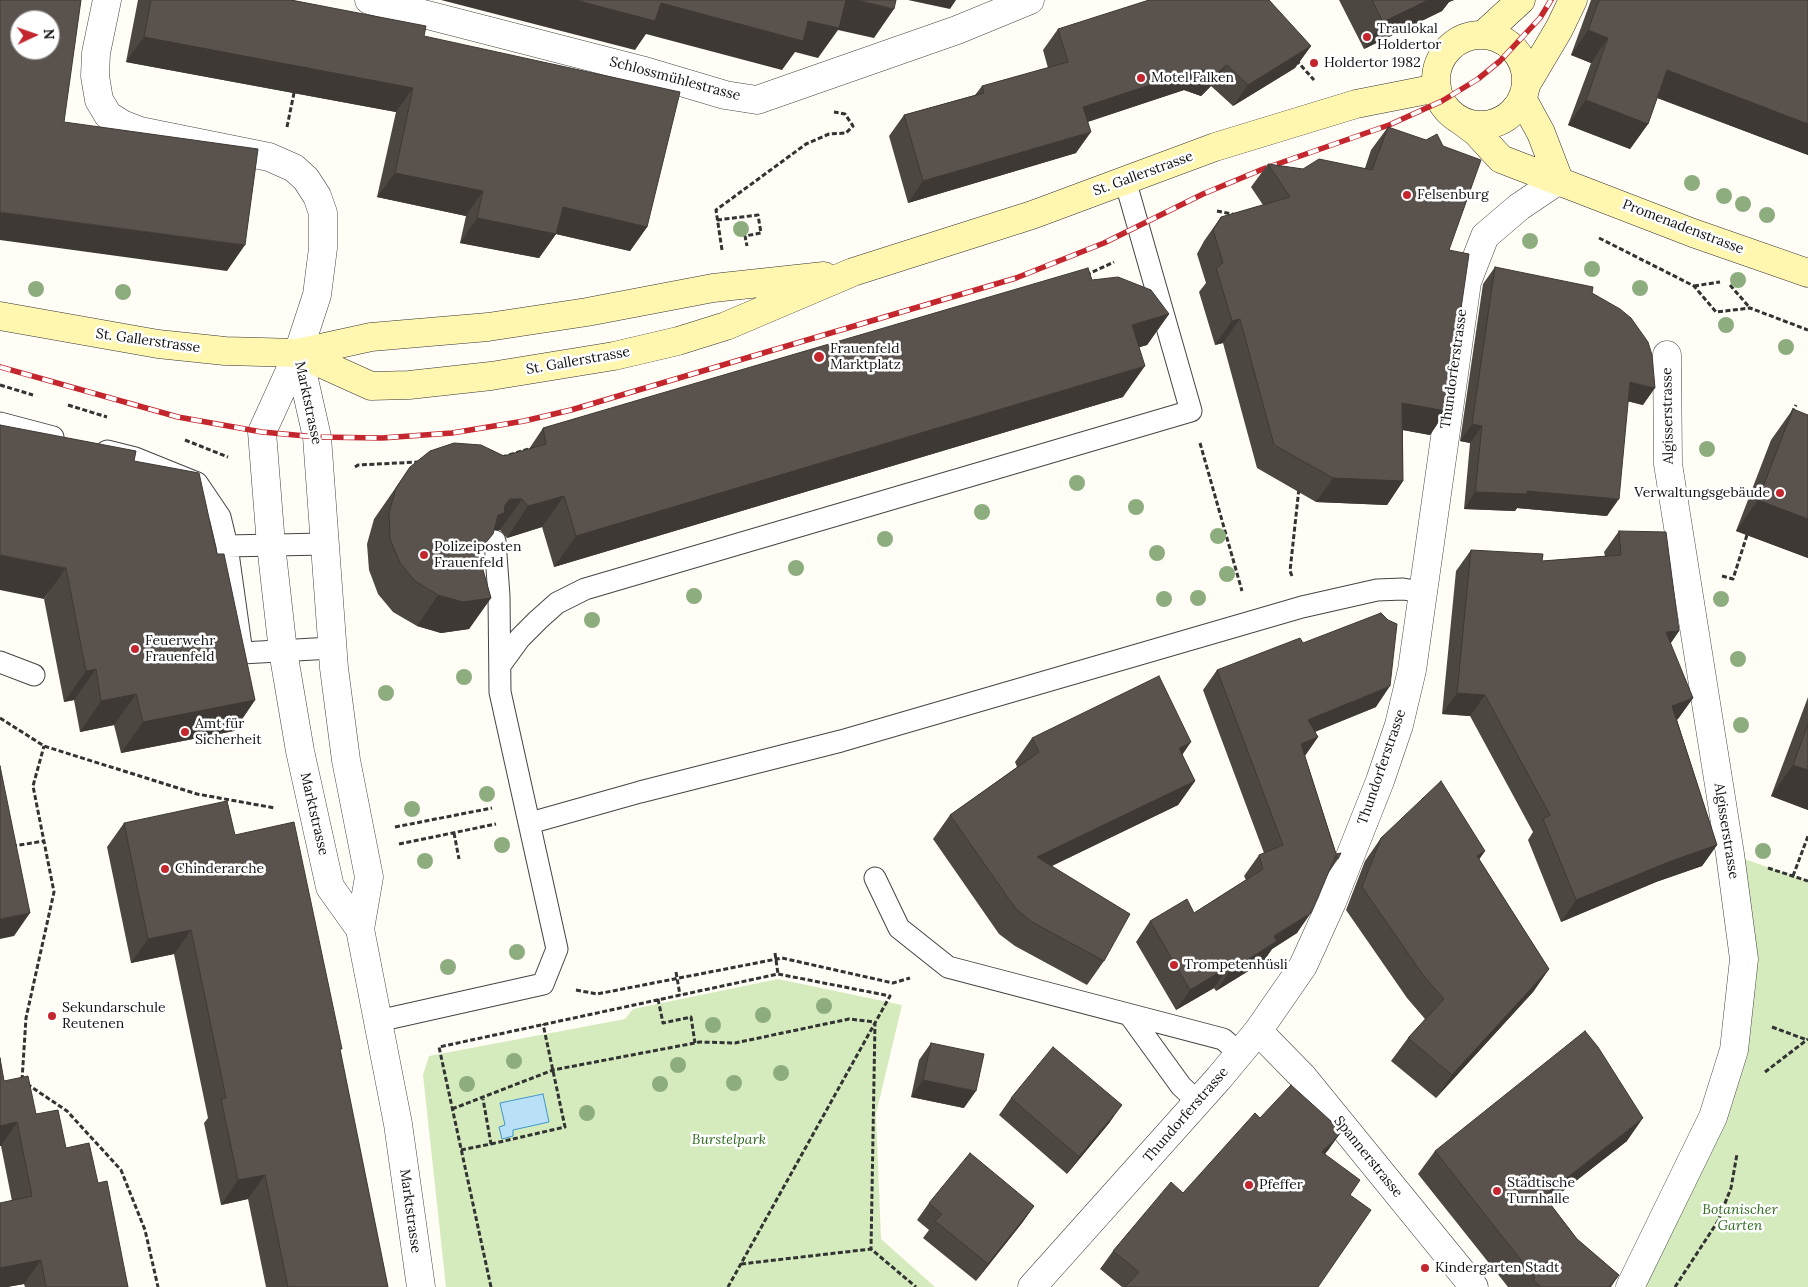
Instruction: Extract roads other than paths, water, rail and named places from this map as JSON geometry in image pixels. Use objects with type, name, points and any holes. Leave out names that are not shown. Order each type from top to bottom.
[{"type":"main road","points":[[1484,34],[1521,0]]},
{"type":"main road","points":[[1559,180],[1524,91],[1523,63],[1513,47],[1500,39],[1484,34],[1470,36],[1448,48],[1441,59],[1437,74],[1437,88],[1442,101],[1450,112],[1460,120],[1472,124],[1486,125],[1501,121],[1513,111],[1524,91],[1559,29],[1573,0]]},
{"type":"main road","name":"St. Gallerstrasse","points":[[298,353],[371,386],[409,385],[491,376],[614,356],[678,341],[726,326],[852,272],[1032,215],[1215,148],[1356,104],[1437,88]]},
{"type":"main road","name":"Promenadenstrasse","points":[[1460,120],[1476,132],[1501,159],[1693,233],[1808,273]]},
{"type":"main road","name":"St. Gallerstrasse","points":[[0,316],[158,344],[225,351],[298,353],[371,337],[488,327],[587,312],[713,288],[852,272]]},
{"type":"street","points":[[107,0],[96,53],[95,76],[99,100],[108,115],[122,124],[140,131],[253,152],[281,162],[294,168],[306,179],[317,196],[323,212],[323,248],[317,295],[298,353]]},
{"type":"street","name":"Schlossmühlestrasse","points":[[369,0],[641,70],[726,95],[757,100],[957,30],[1030,0]]},
{"type":"street","name":"Thundorferstrasse","points":[[1032,1287],[1198,1102],[1258,1031],[1302,966],[1332,902],[1380,781],[1399,725],[1410,679],[1467,282],[1485,236],[1519,207],[1559,180]]},
{"type":"street","name":"Marktstrasse","points":[[298,353],[317,438],[332,648],[346,760],[369,877],[360,929],[398,1124],[421,1287]]},
{"type":"street","name":"Marktstrasse","points":[[298,353],[262,432],[271,545],[283,651],[314,815],[330,887],[360,929]]},
{"type":"street","name":"Algisserstrasse","points":[[1630,1287],[1713,1117],[1734,1050],[1744,959],[1729,845],[1668,464],[1667,356]]},
{"type":"street","name":"Spannerstrasse","points":[[1258,1031],[1304,1077],[1474,1287]]},
{"type":"lane","points":[[501,664],[520,638],[557,603],[585,589],[1191,411],[1125,180]]},
{"type":"lane","points":[[0,423],[135,458],[197,483],[220,517],[227,546],[242,654],[332,648]]},
{"type":"lane","points":[[378,1021],[543,984],[558,949],[500,692],[501,664],[494,541]]},
{"type":"lane","points":[[227,546],[324,544]]},
{"type":"lane","points":[[528,814],[649,790],[841,741],[1302,607],[1377,590],[1403,589],[1422,592]]},
{"type":"lane","points":[[0,662],[34,675]]},
{"type":"lane","points":[[875,878],[899,928],[948,967],[1131,1017],[1223,1039],[1238,1053]]},
{"type":"lane","points":[[1131,1017],[1181,1086],[1198,1102]]},
{"type":"water","points":[[543,1094],[549,1122],[513,1130],[513,1136],[502,1139],[499,1127],[505,1125],[500,1103]]},
{"type":"railway","points":[[0,367],[178,417],[262,432],[317,437],[382,438],[452,433],[524,421],[571,410],[1016,278],[1104,243],[1203,194],[1263,169],[1389,125],[1442,101],[1478,79],[1500,61],[1540,18],[1551,0]]},
{"type":"place","name":"Traulokal Holdertor","points":[[1367,37]]},
{"type":"place","name":"Holdertor 1982","points":[[1314,63]]},
{"type":"place","name":"Motel Falken","points":[[1141,78]]},
{"type":"place","name":"Felsenburg","points":[[1407,195]]},
{"type":"place","name":"Frauenfeld Marktplatz","points":[[819,357]]},
{"type":"place","name":"Verwaltungsgebäude","points":[[1780,493]]},
{"type":"place","name":"Polizeiposten Frauenfeld","points":[[424,555]]},
{"type":"place","name":"Feuerwehr Frauenfeld","points":[[135,649]]},
{"type":"place","name":"Amt für Sicherheit","points":[[185,732]]},
{"type":"place","name":"Chinderarche","points":[[165,869]]},
{"type":"place","name":"Trompetenhüsli","points":[[1174,965]]},
{"type":"place","name":"Sekundarschule Reutenen","points":[[52,1016]]},
{"type":"place","name":"Pfeffer","points":[[1249,1185]]},
{"type":"place","name":"Städtische Turnhalle","points":[[1497,1191]]},
{"type":"place","name":"Kindergarten Stadt","points":[[1425,1268]]},
{"type":"park label","name":"Burstelpark","points":[[729,1140]]},
{"type":"park label","name":"Botanischer Garten","points":[[1740,1218]]}]
